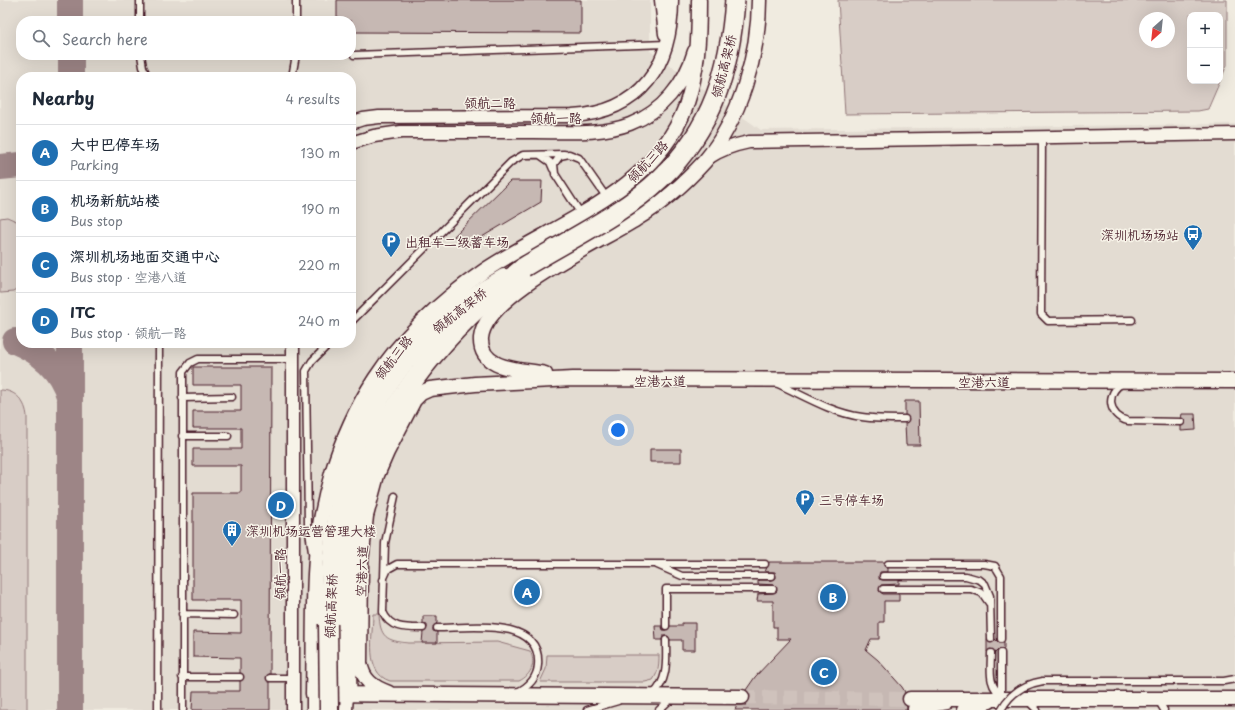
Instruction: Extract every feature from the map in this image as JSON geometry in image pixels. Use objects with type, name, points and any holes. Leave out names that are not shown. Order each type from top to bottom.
[{"type":"highway","name":"领航高架桥","points":[[531,262],[637,198],[661,178],[679,158],[697,134],[713,105],[721,83],[728,57],[735,0]]},
{"type":"highway","points":[[349,705],[346,583],[352,521],[364,475],[381,435],[405,390],[420,370],[452,332],[531,262]]},
{"type":"main road","name":"领航高架桥","points":[[328,710],[330,581],[335,530],[347,474],[365,430],[395,374],[422,341],[450,313],[471,298],[531,262]]},
{"type":"street","name":"领航二路","points":[[661,0],[667,44]]},
{"type":"street","name":"领航二路","points":[[356,121],[379,117],[572,116],[590,115],[605,111],[626,102],[642,90],[659,66],[667,44],[672,0]]},
{"type":"street","name":"领航三路","points":[[573,380],[543,373],[507,369],[489,358],[483,350],[481,339],[485,325],[492,315],[518,290],[531,262],[581,214],[607,198],[632,178],[647,164],[668,139],[685,106],[696,66],[699,48],[699,0]]},
{"type":"street","name":"领航三路","points":[[313,694],[315,573],[325,500],[338,454],[357,411],[375,380],[404,341],[436,308],[483,272],[531,262],[636,219],[682,184],[706,160],[726,126],[746,84],[756,41],[759,0]]},
{"type":"street","name":"领航一路","points":[[356,141],[374,136],[401,132],[594,131],[631,124],[662,105],[674,91],[691,60],[696,44],[699,20]]},
{"type":"street","points":[[706,160],[722,150],[749,142],[1235,134]]},
{"type":"street","points":[[632,178],[645,176],[651,177],[659,185],[661,194],[655,206]]},
{"type":"street","name":"领航一路","points":[[293,348],[293,710]]},
{"type":"street","name":"空港六道","points":[[394,695],[371,684],[362,672],[360,663],[361,562],[363,537],[371,495],[387,452],[405,414],[414,400],[421,393],[430,389],[475,384],[573,380],[1235,381]]},
{"type":"street","points":[[313,710],[313,694],[349,705],[394,695],[742,697]]},
{"type":"street","points":[[912,704],[972,700],[1003,701],[1027,699],[1160,704],[1235,699]]},
{"type":"street","points":[[963,710],[1003,701]]},
{"type":"lane","points":[[140,0],[140,16]]},
{"type":"lane","points":[[296,0],[296,16]]},
{"type":"lane","points":[[356,54],[667,44]]},
{"type":"lane","points":[[141,60],[146,72]]},
{"type":"lane","points":[[293,72],[295,60]]},
{"type":"lane","points":[[1042,137],[1042,314],[1048,321],[1132,320]]},
{"type":"lane","points":[[554,169],[556,160],[564,154]]},
{"type":"lane","points":[[356,317],[511,162],[523,155],[574,155],[579,158],[607,198]]},
{"type":"lane","points":[[540,155],[550,162],[555,174],[581,214]]},
{"type":"lane","points":[[158,710],[159,348]]},
{"type":"lane","points":[[315,573],[308,525],[306,371],[312,361],[325,348]]},
{"type":"lane","points":[[182,710],[183,372],[190,362],[198,359],[293,359]]},
{"type":"lane","points":[[771,380],[823,405],[851,415],[871,418],[905,419]]},
{"type":"lane","points":[[1128,381],[1116,388],[1111,399],[1114,412],[1120,418],[1128,421],[1181,422]]},
{"type":"lane","points":[[182,398],[232,397]]},
{"type":"lane","points":[[182,436],[228,436]]},
{"type":"lane","points":[[395,496],[387,528],[383,580],[383,612],[386,619],[393,624],[403,628],[423,628]]},
{"type":"lane","points":[[383,580],[388,569],[397,564],[765,564]]},
{"type":"lane","points":[[654,564],[682,576],[772,576]]},
{"type":"lane","points":[[888,564],[984,564],[994,566],[1001,576],[1001,639]]},
{"type":"lane","points":[[883,576],[974,577],[985,584],[989,590],[991,607],[991,639]]},
{"type":"lane","points":[[666,626],[666,589],[772,589]]},
{"type":"lane","points":[[883,589],[971,589],[982,593],[989,601],[991,607]]},
{"type":"lane","points":[[182,614],[234,614]]},
{"type":"lane","points":[[437,628],[498,628],[514,630],[525,636],[536,650],[538,668],[529,684],[510,695]]},
{"type":"lane","points":[[650,696],[658,689],[665,676],[666,640]]},
{"type":"lane","points":[[991,652],[991,682],[1003,701]]},
{"type":"lane","points":[[1001,653],[1003,701]]},
{"type":"lane","points":[[182,677],[240,677]]},
{"type":"lane","points":[[270,678],[293,678]]},
{"type":"lane","points":[[1003,701],[1026,685],[1043,681],[1224,681],[1235,679]]},
{"type":"lane","points":[[587,710],[634,696]]},
{"type":"lane","points":[[659,710],[665,702],[677,696]]},
{"type":"lane","points":[[1027,699],[1037,710]]},
{"type":"shaded area","points":[[0,0],[650,0],[650,51],[761,130],[1235,124],[1235,710],[0,710]]},
{"type":"shaded area","points":[[838,0],[1227,0],[1227,65],[1223,74],[1223,12],[1187,12],[1187,84],[1219,84],[1208,109],[1198,111],[845,114]]},
{"type":"shaded area","points":[[7,217],[16,221],[16,290],[13,292],[0,293],[0,218]]},
{"type":"shaded area","points":[[0,390],[11,392],[19,398],[25,406],[27,417],[27,710],[0,710]]},
{"type":"shaded area","points":[[373,614],[379,614],[383,633],[395,641],[409,643],[497,642],[530,651],[533,659],[532,668],[527,675],[519,681],[390,681],[382,677],[376,670],[373,662]]},
{"type":"shaded area","points":[[547,655],[659,655],[659,665],[658,671],[653,680],[645,682],[540,682],[546,669]]},
{"type":"building","points":[[337,0],[581,0],[581,33],[356,32],[356,16],[337,16]]},
{"type":"building","points":[[510,181],[542,181],[541,202],[465,247],[454,236]]},
{"type":"building","name":"深圳机场运营管理大楼","points":[[193,367],[271,367],[270,674],[266,678],[270,682],[270,710],[192,710],[193,691],[240,691],[240,681],[244,677],[240,673],[240,658],[193,657],[193,632],[241,633],[241,600],[193,600],[193,493],[241,493],[241,466],[193,466],[193,449],[241,449],[241,428],[193,428],[193,411],[241,411],[241,385],[193,385]]},
{"type":"building","points":[[905,401],[919,401],[920,445],[906,445],[905,423],[909,419],[905,415]]},
{"type":"building","points":[[1182,414],[1195,414],[1196,430],[1181,431],[1181,426],[1185,422],[1181,418]]},
{"type":"building","points":[[650,449],[681,449],[681,462],[650,462]]},
{"type":"building","points":[[769,562],[884,562],[884,566],[888,568],[888,572],[880,572],[879,579],[899,580],[899,584],[881,585],[879,591],[883,594],[899,594],[899,601],[884,601],[884,622],[879,622],[879,639],[871,639],[866,650],[878,660],[902,687],[905,692],[902,699],[907,707],[907,710],[735,710],[737,705],[746,705],[749,702],[750,697],[746,690],[755,677],[791,639],[777,639],[777,627],[773,627],[773,601],[757,601],[758,594],[773,593],[777,591],[775,585],[758,584],[758,580],[772,580],[776,578],[775,572],[765,572]]},
{"type":"building","points":[[423,616],[437,616],[437,623],[433,628],[433,631],[437,632],[437,643],[422,643],[423,632],[427,628],[427,625],[423,624]]},
{"type":"building","points":[[682,623],[695,623],[695,650],[682,650],[682,640],[670,640],[668,636],[663,636],[662,640],[656,640],[655,626],[662,626],[663,630],[666,630],[670,626],[682,626]]},
{"type":"building","points":[[987,639],[991,643],[995,639],[999,643],[1004,643],[1004,649],[999,649],[995,653],[991,649],[987,652]]},
{"type":"taxiway","points":[[70,0],[70,16]]},
{"type":"taxiway","points":[[71,60],[71,72]]},
{"type":"taxiway","points":[[0,167],[16,165]]},
{"type":"taxiway","points":[[29,348],[49,362],[55,369],[61,377],[69,396]]},
{"type":"taxiway","points":[[70,348],[70,710]]},
{"type":"tunnel","points":[[742,697],[910,699]]},
{"type":"place","name":"深圳机场场站","points":[[1193,251]]},
{"type":"place","name":"出租车二级蓄车场","points":[[391,258]]},
{"type":"place","name":"ITC","points":[[281,505]]},
{"type":"place","name":"三号停车场","points":[[805,516]]},
{"type":"place","name":"深圳机场运营管理大楼","points":[[232,547]]},
{"type":"place","name":"大中巴停车场","points":[[527,592]]},
{"type":"place","name":"机场新航站楼","points":[[833,597]]},
{"type":"place","name":"深圳机场地面交通中心","points":[[824,672]]}]
